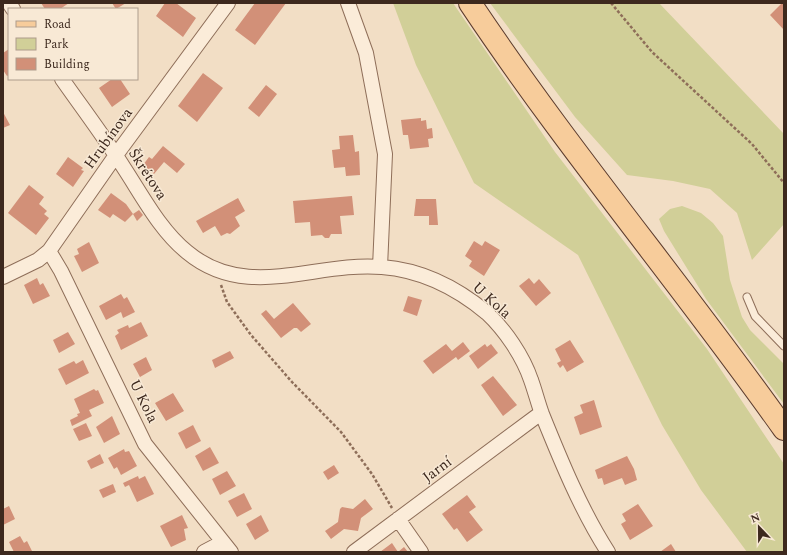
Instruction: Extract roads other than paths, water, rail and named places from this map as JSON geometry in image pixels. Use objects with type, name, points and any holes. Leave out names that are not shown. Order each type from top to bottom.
[{"type":"main road","points":[[470,3],[560,129],[738,364],[784,429]]},
{"type":"street","name":"Hrubínova","points":[[3,277],[38,260],[49,251],[116,155],[228,3]]},
{"type":"street","points":[[348,3],[366,53],[385,154],[380,267]]},
{"type":"street","name":"Škrétova","points":[[63,80],[116,155],[167,234],[187,253],[220,271]]},
{"type":"street","name":"U Kola","points":[[49,251],[61,271],[145,444],[227,547]]},
{"type":"street","name":"U Kola","points":[[220,271],[241,276],[263,278],[345,268],[380,267],[407,271],[438,281],[464,296],[488,315],[514,347],[530,377],[542,413],[595,532],[608,552]]},
{"type":"street","name":"Jarní","points":[[354,552],[542,413]]},
{"type":"street","points":[[398,519],[421,552]]},
{"type":"street","points":[[204,552],[227,547]]},
{"type":"lane","points":[[747,297],[755,316],[784,346]]}]
